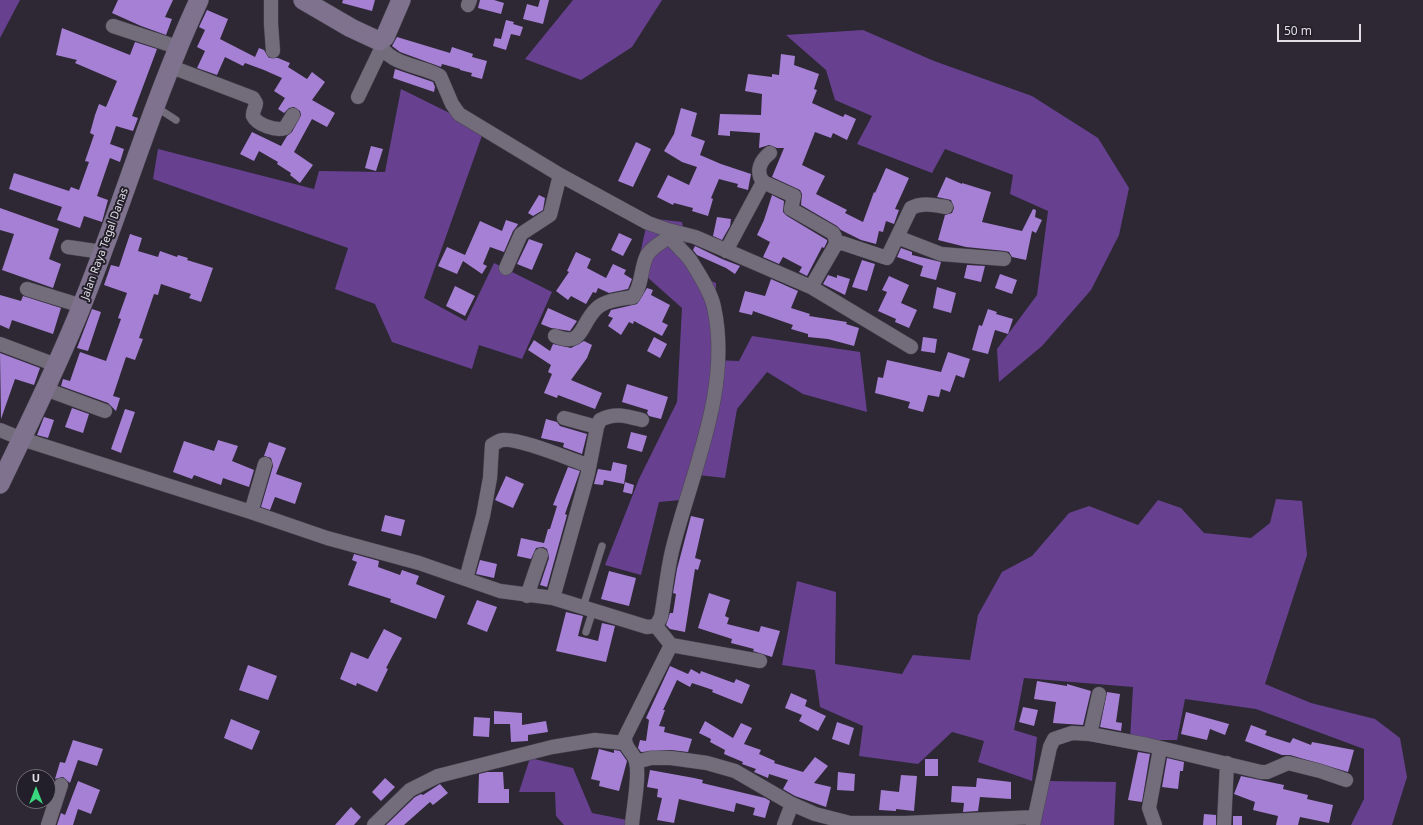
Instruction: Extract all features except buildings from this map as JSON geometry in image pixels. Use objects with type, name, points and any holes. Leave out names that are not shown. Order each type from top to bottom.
[{"type":"street","name":"Jalan Raya Tegal Danas","points":[[0,484],[82,306],[169,66],[199,0]]},
{"type":"street","points":[[271,0],[271,24],[274,51]]},
{"type":"street","points":[[303,0],[380,45],[388,55],[440,76],[452,104],[459,114],[560,175],[668,234],[695,237],[811,287],[911,347]]},
{"type":"street","points":[[358,97],[401,0]]},
{"type":"street","points":[[113,26],[177,47]]},
{"type":"street","points":[[169,66],[253,98],[256,103],[252,113],[254,117],[266,126],[275,130],[285,128],[293,115]]},
{"type":"street","points":[[770,153],[764,158],[760,165],[759,172],[763,182],[794,196],[791,209],[833,233],[835,237],[836,244],[811,287]]},
{"type":"street","points":[[506,268],[521,234],[550,215],[560,175]]},
{"type":"street","points":[[726,251],[763,182]]},
{"type":"street","points":[[836,244],[842,243],[887,258],[911,208],[921,204],[946,207]]},
{"type":"street","points":[[555,336],[565,340],[572,340],[576,338],[588,318],[598,307],[608,302],[633,296],[640,285],[647,255],[668,234]]},
{"type":"street","points":[[656,626],[661,617],[672,552],[712,413],[718,357],[714,306],[691,260],[668,234]]},
{"type":"street","points":[[897,237],[941,254],[1004,259]]},
{"type":"street","points":[[68,247],[102,252]]},
{"type":"street","points":[[27,290],[82,306]]},
{"type":"street","points":[[0,344],[56,365]]},
{"type":"street","points":[[45,389],[105,411]]},
{"type":"street","points":[[553,598],[588,473],[597,427],[600,420],[621,414],[642,420]]},
{"type":"street","points":[[564,418],[597,427]]},
{"type":"street","points":[[0,430],[22,439],[251,512],[327,538],[419,563],[500,591],[527,596],[553,598],[647,627],[656,626]]},
{"type":"street","points":[[466,579],[483,516],[490,478],[492,446],[499,440],[506,440],[541,449],[584,464],[588,467]]},
{"type":"street","points":[[251,512],[265,464]]},
{"type":"street","points":[[527,596],[541,555]]},
{"type":"street","points":[[656,626],[671,645],[760,661]]},
{"type":"street","points":[[632,825],[636,762],[624,743],[627,731],[671,645]]},
{"type":"street","points":[[1090,734],[1099,694]]},
{"type":"street","points":[[636,762],[651,758],[707,763],[735,771],[792,804],[828,819],[850,824],[1034,821],[1050,747],[1054,739],[1072,733],[1090,734],[1267,772],[1288,763],[1320,771],[1346,780]]},
{"type":"street","points":[[374,825],[410,790],[438,776],[552,747],[595,740],[624,743]]},
{"type":"street","points":[[1155,825],[1149,808],[1160,749]]},
{"type":"street","points":[[1224,825],[1227,763]]},
{"type":"street","points":[[48,825],[61,784]]},
{"type":"street","points":[[784,825],[792,804]]},
{"type":"lane","points":[[154,106],[176,120]]},
{"type":"lane","points":[[586,632],[588,608],[602,546]]},
{"type":"shaded area","points":[[0,0],[20,0],[0,38]]},
{"type":"shaded area","points":[[573,0],[662,0],[632,47],[581,80],[525,59]]},
{"type":"shaded area","points":[[863,30],[934,61],[1032,96],[1098,138],[1129,188],[1119,235],[1091,290],[1042,346],[999,382],[997,349],[1037,295],[1048,211],[1010,194],[1013,175],[945,149],[932,173],[857,144],[872,116],[835,100],[826,70],[786,35]]},
{"type":"shaded area","points":[[401,89],[484,130],[424,298],[466,321],[494,263],[552,292],[522,359],[479,345],[472,369],[392,342],[375,304],[335,289],[348,248],[153,179],[158,149],[314,189],[319,171],[385,172]]},
{"type":"shaded area","points":[[648,218],[682,222],[691,273],[716,283],[714,360],[739,361],[752,336],[860,352],[867,412],[803,394],[767,372],[737,409],[725,478],[689,474],[681,500],[659,502],[641,575],[605,565],[639,479],[677,402],[682,308],[637,268]]},
{"type":"shaded area","points":[[1276,499],[1302,501],[1307,555],[1265,684],[1311,703],[1375,719],[1400,738],[1407,777],[1392,825],[1351,825],[1364,799],[1364,749],[1256,709],[1185,699],[1177,740],[1130,740],[1133,687],[1024,678],[1014,730],[1037,737],[1032,781],[978,762],[984,741],[952,732],[918,764],[859,756],[863,726],[820,707],[815,670],[782,665],[797,581],[836,592],[835,664],[902,674],[913,655],[970,660],[978,615],[1002,572],[1032,556],[1069,513],[1089,506],[1138,525],[1158,500],[1181,508],[1204,533],[1251,538],[1270,523]]},
{"type":"shaded area","points":[[530,758],[573,768],[592,813],[627,820],[630,825],[564,825],[556,816],[555,792],[519,792]]},
{"type":"shaded area","points":[[1046,781],[1116,782],[1114,825],[1039,825]]}]
